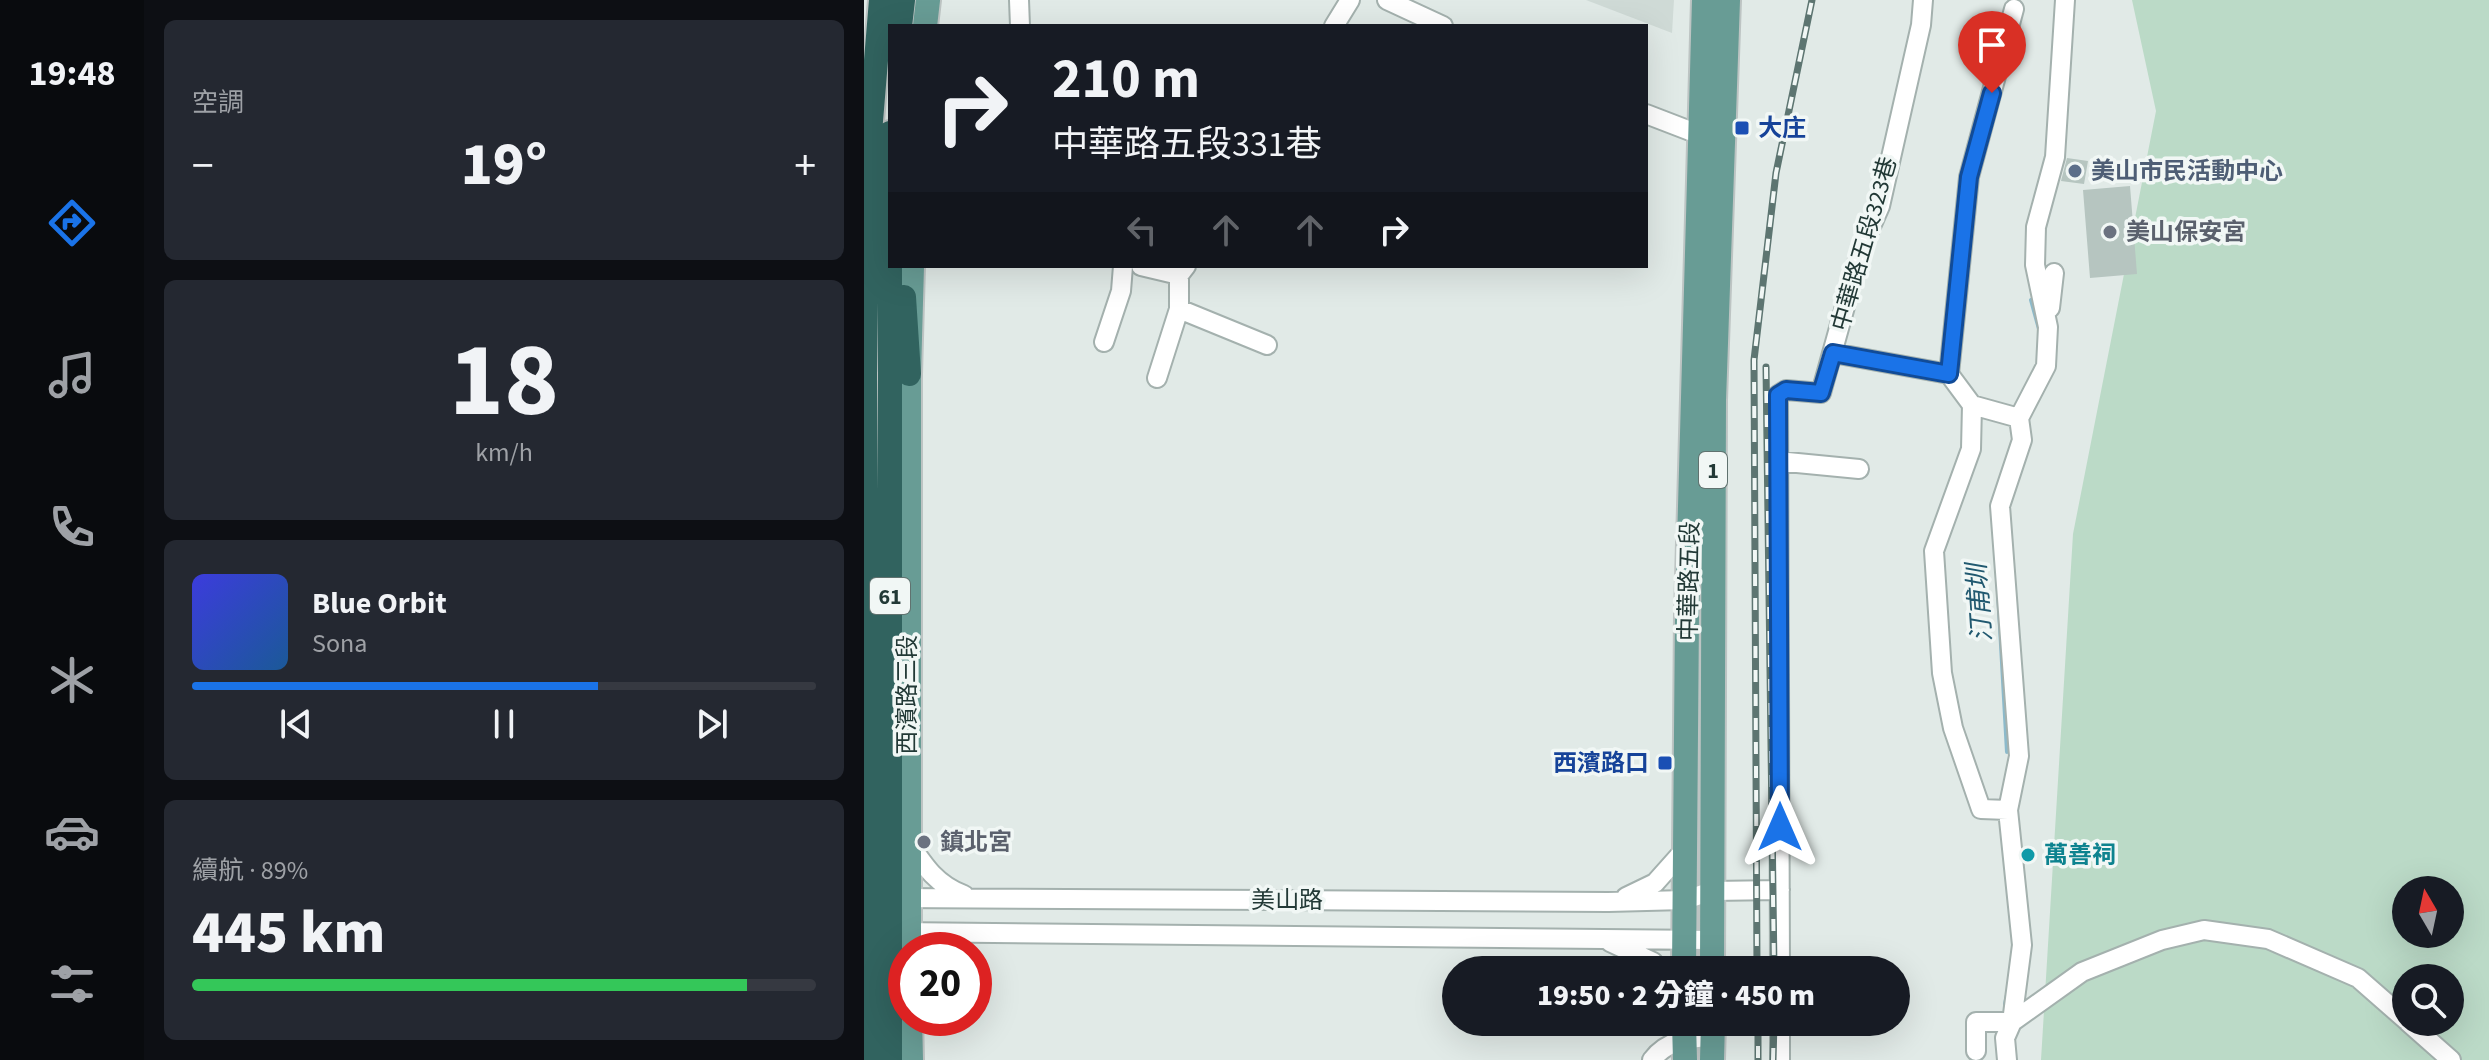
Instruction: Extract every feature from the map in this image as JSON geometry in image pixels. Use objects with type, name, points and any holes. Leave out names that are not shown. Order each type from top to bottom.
[{"type":"highway","name":"61","points":[[871,1060],[888,934],[883,899],[865,391],[868,157],[881,0]]},
{"type":"highway","points":[[900,24],[903,0]]},
{"type":"highway","points":[[864,200],[868,157]]},
{"type":"highway","name":"61","points":[[883,899],[889,268]]},
{"type":"highway","points":[[903,268],[909,374]]},
{"type":"highway","name":"61","points":[[890,1036],[890,1060]]},
{"type":"main road","points":[[925,24],[928,0]]},
{"type":"main road","name":"中華路五段","points":[[1684,956],[1700,614],[1710,134],[1704,0]]},
{"type":"main road","name":"中華路五段","points":[[1710,134],[1728,0]]},
{"type":"main road","name":"西濱路三段","points":[[883,899],[907,839],[912,268]]},
{"type":"main road","name":"中華路五段","points":[[1700,614],[1712,891],[1712,956]]},
{"type":"main road","points":[[910,1036],[911,1060]]},
{"type":"street","points":[[1019,0],[1020,24]]},
{"type":"street","points":[[1335,24],[1350,0]]},
{"type":"street","points":[[1387,0],[1439,24]]},
{"type":"street","name":"中華路五段323巷","points":[[1777,461],[1778,395],[1786,390],[1821,393],[1861,249],[1880,206],[1921,25],[1923,0]]},
{"type":"street","points":[[2048,327],[2035,265],[2036,227],[2055,157],[2065,0]]},
{"type":"street","points":[[2008,810],[1981,809],[1953,728],[1942,673],[1934,551],[1971,449],[1972,405],[1949,374],[1969,177],[2014,9]]},
{"type":"street","points":[[1648,115],[1710,134]]},
{"type":"street","points":[[1104,342],[1121,291],[1123,268]]},
{"type":"street","points":[[1157,378],[1179,309],[1183,271],[1158,268]]},
{"type":"street","points":[[2007,1060],[2005,1038],[2012,1022],[2022,945],[2008,810],[2019,756],[2000,506],[2022,440],[2019,418],[2046,366],[2054,273]]},
{"type":"street","points":[[1179,309],[1267,345]]},
{"type":"street","points":[[1833,353],[1949,374]]},
{"type":"street","points":[[1972,405],[2019,418]]},
{"type":"street","points":[[1780,956],[1777,461],[1859,469]]},
{"type":"street","points":[[907,839],[928,873],[948,889],[975,898]]},
{"type":"street","points":[[1608,902],[1640,893],[1655,883],[1688,846]]},
{"type":"street","name":"美山路","points":[[883,899],[1608,902],[1685,900],[1712,891],[1780,890]]},
{"type":"street","points":[[1976,1051],[1976,1022],[2012,1022],[2082,972],[2162,940],[2204,930],[2268,939],[2358,978],[2392,1008]]},
{"type":"street","name":"美山路","points":[[992,935],[1711,940]]},
{"type":"street","points":[[1604,939],[1640,956]]},
{"type":"street","points":[[1780,1036],[1780,1060]]},
{"type":"street","points":[[2424,1036],[2451,1060]]},
{"type":"street","points":[[1652,1060],[1660,1049],[1684,1040],[1712,1040]]},
{"type":"shaded area","points":[[1586,0],[1674,0],[1672,33]]},
{"type":"green space","points":[[2132,0],[2489,0],[2489,1060],[2041,1060],[2073,534],[2156,111]]},
{"type":"building","name":"美山市民活動中心","points":[[2067,158],[2088,161],[2084,184],[2061,181]]},
{"type":"building","name":"美山保安宮","points":[[2130,186],[2137,274],[2090,278],[2083,190]]},
{"type":"waterway","name":"汀甫圳","points":[[2031,300],[2039,329]]},
{"type":"waterway","name":"汀甫圳","points":[[1993,502],[2007,752]]},
{"type":"waterway","name":"汀甫圳","points":[[2005,1004],[2007,995]]},
{"type":"railway","points":[[1757,956],[1754,360],[1776,173],[1812,0]]},
{"type":"railway","points":[[1766,367],[1774,956]]},
{"type":"railway","points":[[1758,1036],[1758,1060]]},
{"type":"railway","points":[[1773,1060],[1774,1036]]},
{"type":"place","name":"大庄","points":[[1742,128]]},
{"type":"place","name":"美山市民活動中心","points":[[2075,171]]},
{"type":"place","name":"美山保安宮","points":[[2110,232]]},
{"type":"place","name":"西濱路口","points":[[1665,763]]},
{"type":"place","name":"鎮北宮","points":[[924,842]]},
{"type":"place","name":"萬善祠","points":[[2028,855]]},
{"type":"route","points":[[1780,827],[1778,395],[1786,390],[1821,393],[1833,353],[1949,374],[1969,177],[1992,93]]}]
